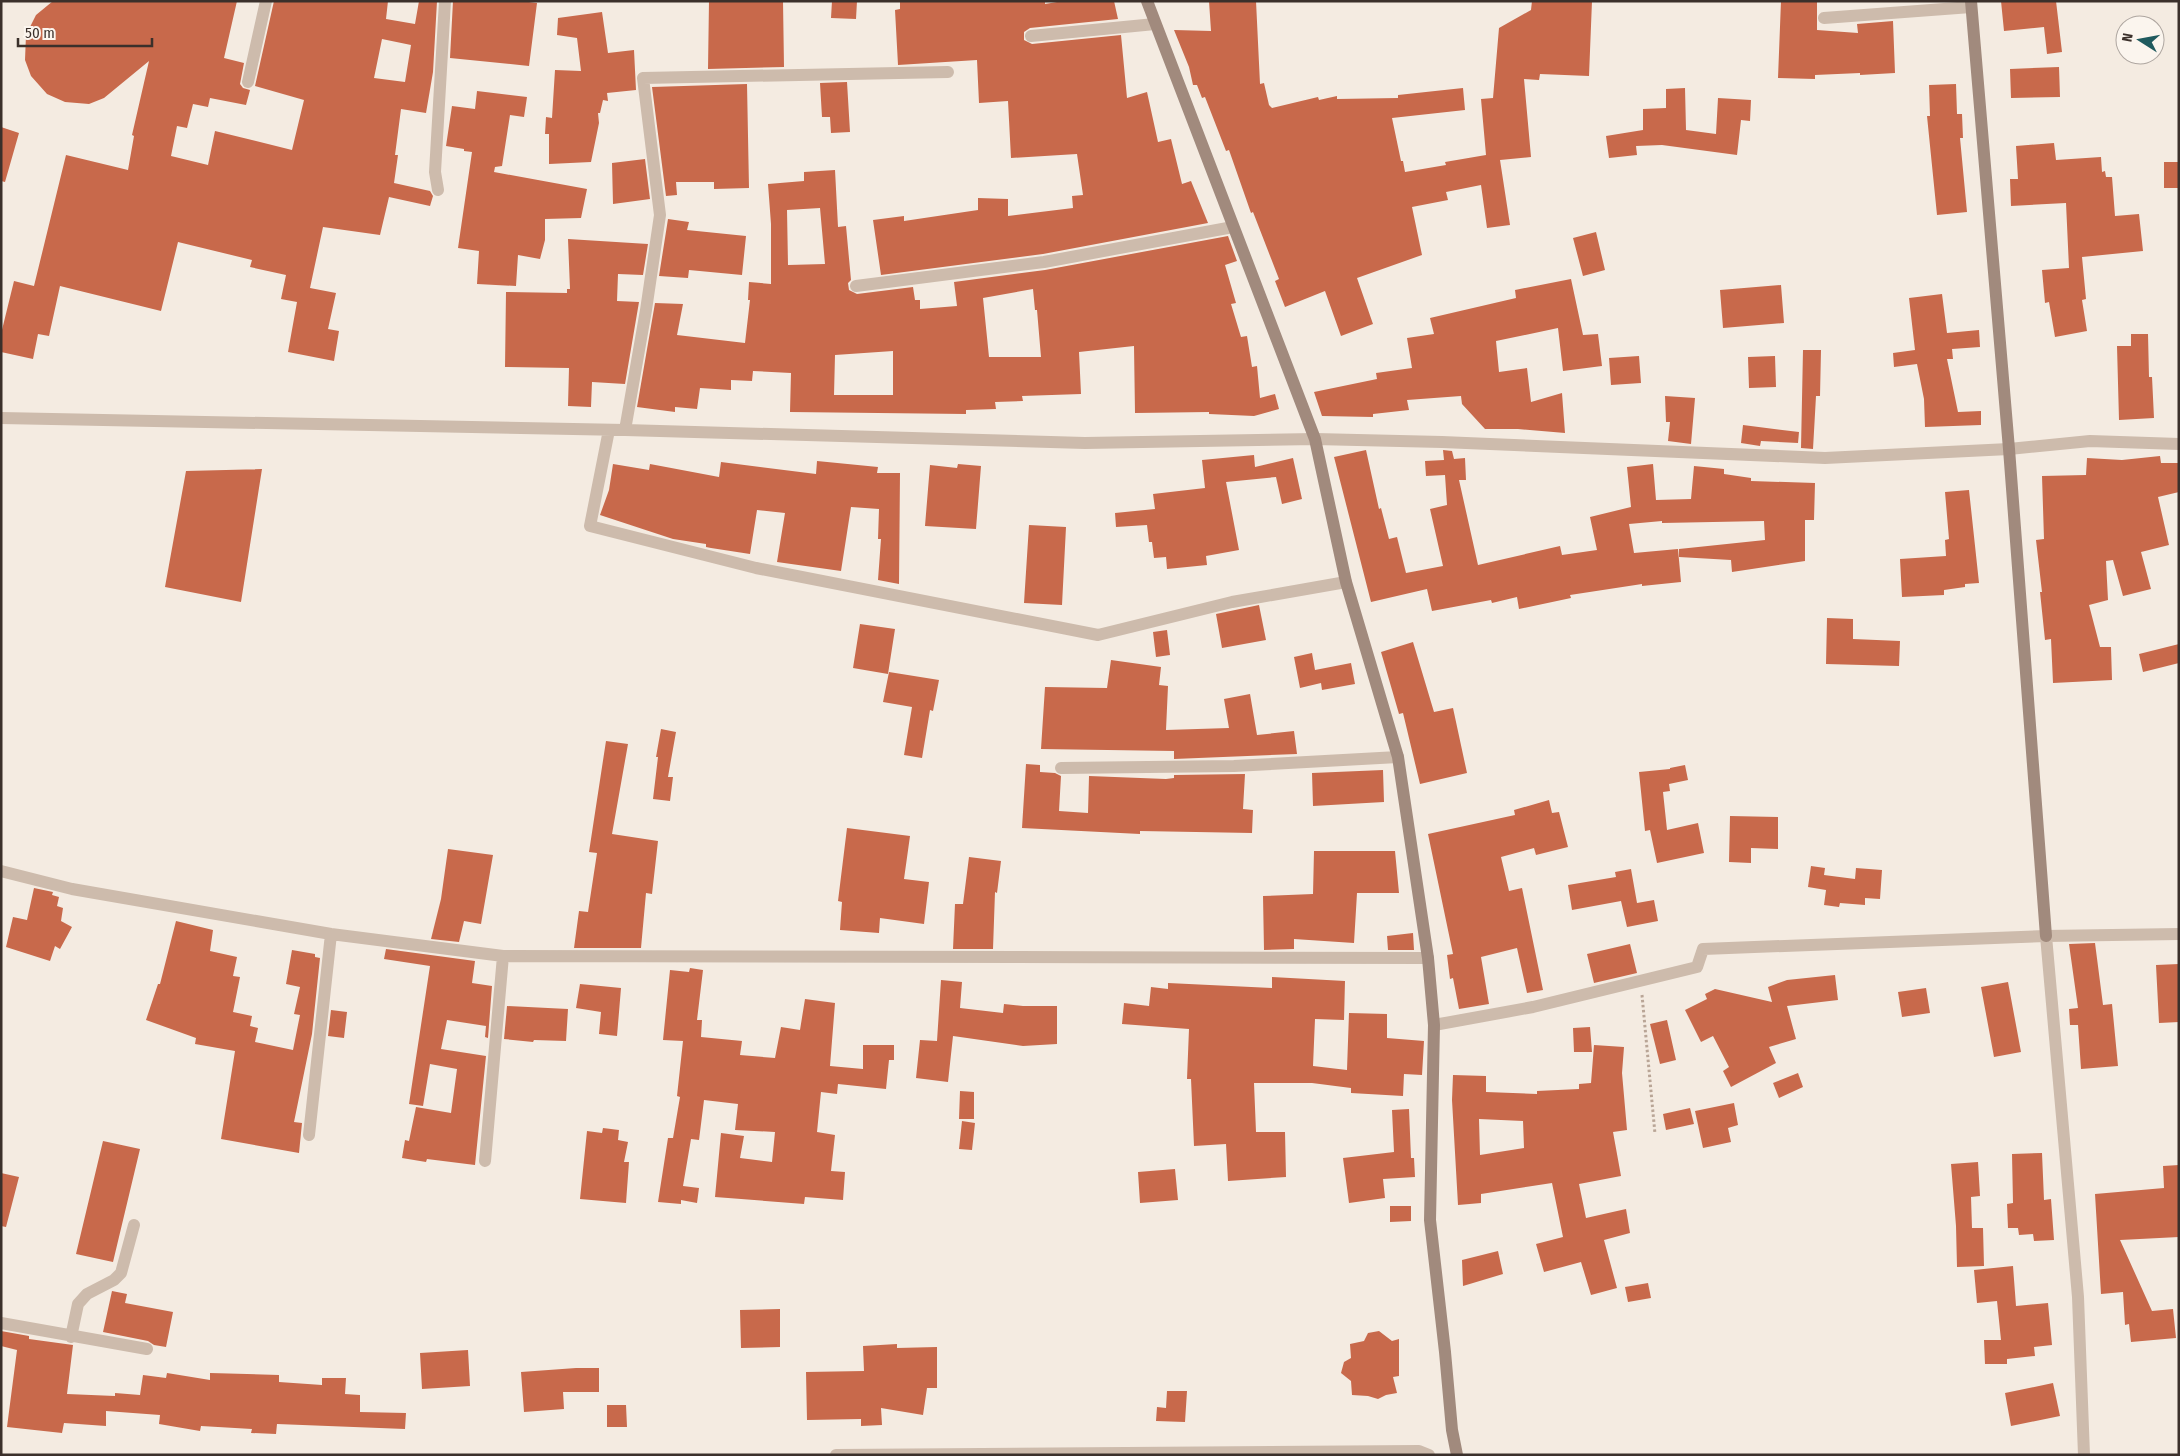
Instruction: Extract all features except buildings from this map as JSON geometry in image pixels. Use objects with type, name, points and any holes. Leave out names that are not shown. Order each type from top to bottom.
[{"type":"street","points":[[248,82],[266,1]]},
{"type":"street","points":[[438,190],[435,172],[446,1]]},
{"type":"street","points":[[1147,1],[1315,439],[1346,582],[1398,757],[1428,958],[1434,1025],[1430,1220],[1452,1430],[1457,1455]]},
{"type":"street","points":[[1824,18],[1971,4],[2009,449],[2046,936],[2078,1297],[2084,1455]]},
{"type":"street","points":[[1031,36],[1156,24]]},
{"type":"street","points":[[625,430],[660,215],[643,78],[948,72]]},
{"type":"street","points":[[856,286],[1044,262],[1233,227]]},
{"type":"street","points":[[1,418],[625,430],[1085,443],[1315,439],[1442,442],[1825,458],[2009,449],[2090,441],[2179,444]]},
{"type":"street","points":[[609,430],[590,526],[756,568],[1098,635],[1232,602],[1346,582]]},
{"type":"street","points":[[1062,768],[1234,766],[1398,757]]},
{"type":"street","points":[[1,871],[72,890],[331,934],[503,956],[1428,958]]},
{"type":"street","points":[[309,1135],[331,934]]},
{"type":"street","points":[[1434,1025],[1533,1007],[1696,967],[1703,949],[2046,936],[2179,934]]},
{"type":"street","points":[[486,1161],[503,956]]},
{"type":"street","points":[[71,1336],[78,1304],[87,1294],[114,1280],[121,1273],[134,1225]]},
{"type":"street","points":[[1,1322],[147,1349]]},
{"type":"street","points":[[836,1455],[1419,1450],[1429,1455]]},
{"type":"path","points":[[1641,980],[1655,1134]]}]
